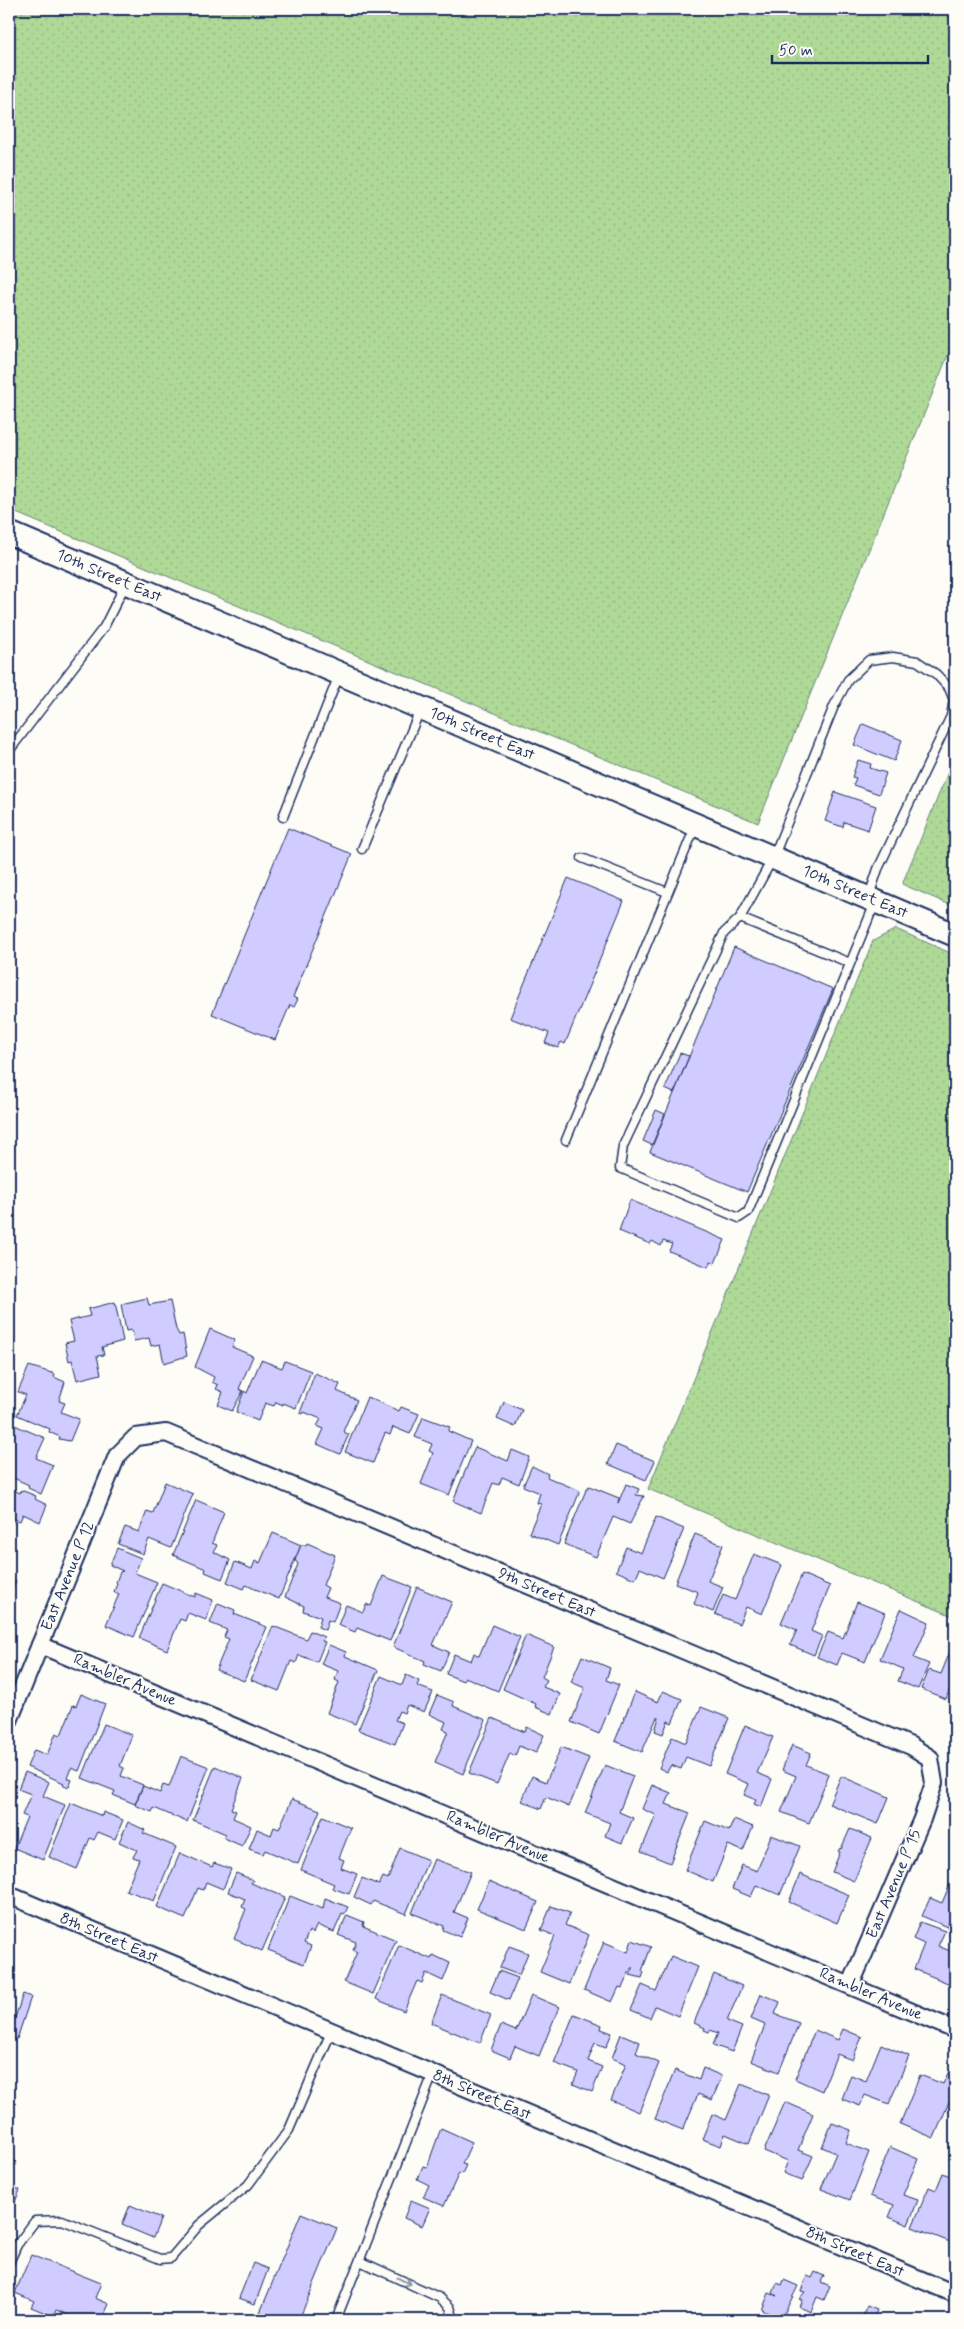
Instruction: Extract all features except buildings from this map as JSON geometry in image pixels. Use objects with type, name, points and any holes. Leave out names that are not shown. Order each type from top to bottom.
[{"type":"main road","name":"10th Street East","points":[[9,533],[955,935]]},
{"type":"street","name":"9th Street East","points":[[136,1437],[166,1433],[911,1746],[930,1758],[934,1783]]},
{"type":"street","name":"East Avenue P 12","points":[[9,1721],[118,1456],[136,1437]]},
{"type":"street","name":"Rambler Avenue","points":[[40,1645],[851,1984],[955,2030]]},
{"type":"street","name":"East Avenue P 15","points":[[851,1984],[922,1818],[934,1783]]},
{"type":"street","name":"8th Street East","points":[[9,1895],[955,2294]]},
{"type":"lane","points":[[9,751],[104,627],[126,583]]},
{"type":"lane","points":[[893,657],[917,661],[936,674],[949,688],[954,700],[951,716],[878,869],[872,900],[850,963],[748,1212],[739,1218],[620,1168],[623,1146],[724,932],[740,918],[773,858],[834,706],[848,680],[869,660],[893,657]]},
{"type":"lane","points":[[283,818],[340,674]]},
{"type":"lane","points":[[362,849],[421,708]]},
{"type":"lane","points":[[566,1140],[696,825]]},
{"type":"lane","points":[[582,858],[667,892]]},
{"type":"lane","points":[[740,918],[850,963]]},
{"type":"lane","points":[[9,2263],[17,2245],[35,2221],[62,2220],[160,2259],[170,2258],[199,2225],[248,2186],[289,2130],[331,2032]]},
{"type":"lane","points":[[336,2320],[433,2074]]},
{"type":"lane","points":[[360,2261],[440,2298],[450,2307],[454,2320]]},
{"type":"green space","points":[[9,9],[955,9],[955,338],[758,823],[9,510]]},
{"type":"green space","points":[[955,755],[955,907],[904,885],[903,882]]},
{"type":"green space","points":[[896,929],[955,955],[955,1617],[648,1489],[873,941]]}]
